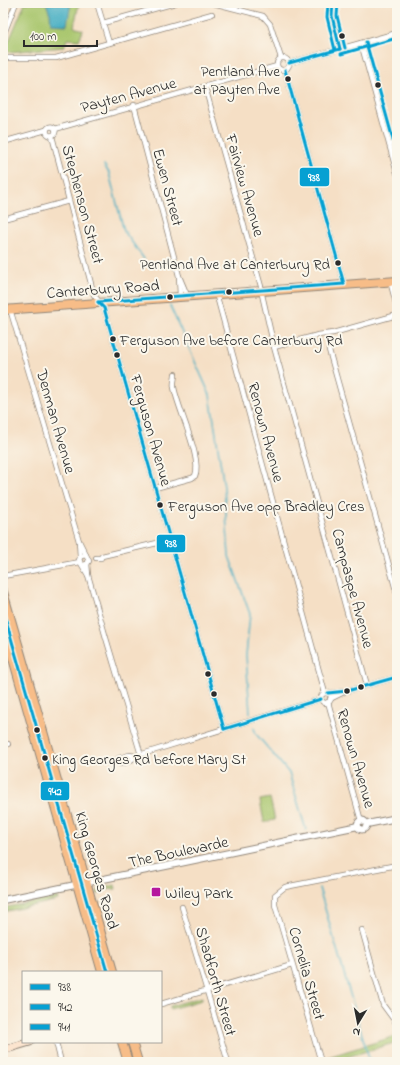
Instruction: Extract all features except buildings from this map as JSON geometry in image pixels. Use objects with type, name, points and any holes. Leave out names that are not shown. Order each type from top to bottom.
[{"type":"highway","name":"Canterbury Road","points":[[7,309],[393,281]]},
{"type":"highway","name":"King Georges Road","points":[[3,592],[112,971]]},
{"type":"highway","name":"King Georges Road","points":[[4,628],[102,971]]},
{"type":"highway","points":[[122,1043],[128,1062]]},
{"type":"highway","points":[[132,1043],[138,1062]]},
{"type":"main road","points":[[3,1050],[27,1043]]},
{"type":"street","points":[[3,36],[4,28],[16,3]]},
{"type":"street","points":[[97,3],[109,43]]},
{"type":"street","points":[[103,23],[175,3]]},
{"type":"street","points":[[213,3],[263,16],[269,21],[281,58]]},
{"type":"street","points":[[333,3],[332,16],[340,49]]},
{"type":"street","points":[[3,58],[56,58],[212,14]]},
{"type":"street","points":[[289,63],[397,33]]},
{"type":"street","points":[[361,43],[397,173]]},
{"type":"street","points":[[281,58],[287,59],[289,63]]},
{"type":"street","points":[[281,58],[278,61],[277,66],[279,69],[284,70]]},
{"type":"street","points":[[284,70],[288,68],[289,63]]},
{"type":"street","name":"Payten Avenue","points":[[55,129],[134,105],[205,87],[277,66]]},
{"type":"street","points":[[284,70],[344,284]]},
{"type":"street","name":"Fairview Avenue","points":[[205,87],[262,290]]},
{"type":"street","name":"Ewen Street","points":[[134,105],[183,296]]},
{"type":"street","points":[[3,142],[46,130],[49,127],[55,129],[55,134],[52,136],[48,135],[46,130]]},
{"type":"street","name":"Stephenson Street","points":[[52,136],[94,295],[98,302]]},
{"type":"street","points":[[3,219],[69,201]]},
{"type":"street","points":[[393,281],[397,307]]},
{"type":"street","name":"Campaspe Avenue","points":[[262,290],[274,347],[367,685]]},
{"type":"street","name":"Renown Avenue","points":[[216,293],[362,824]]},
{"type":"street","name":"Ferguson Avenue","points":[[98,302],[104,308],[224,728]]},
{"type":"street","name":"Denman Avenue","points":[[7,309],[79,541],[138,756],[224,728]]},
{"type":"street","points":[[274,347],[318,335],[333,333],[397,314]]},
{"type":"street","points":[[329,350],[397,594]]},
{"type":"street","points":[[155,488],[192,478],[195,476],[197,469],[189,434],[184,423],[174,386],[175,374]]},
{"type":"street","points":[[3,576],[101,558],[102,556],[170,540]]},
{"type":"street","points":[[4,628],[14,627]]},
{"type":"street","points":[[224,728],[320,699],[322,694],[347,691],[397,677]]},
{"type":"street","points":[[320,699],[324,703],[347,691]]},
{"type":"street","name":"The Boulevarde","points":[[3,900],[77,885],[88,887],[362,824],[397,818]]},
{"type":"street","name":"Cornelia Street","points":[[321,1062],[275,905],[275,895],[278,891],[285,887],[397,865]]},
{"type":"street","name":"Shadforth Street","points":[[182,907],[228,1062]]},
{"type":"street","points":[[362,930],[383,1004],[397,1024]]},
{"type":"street","points":[[162,1004],[292,965]]},
{"type":"street","points":[[56,1043],[61,1062]]},
{"type":"green space","points":[[25,3],[79,3],[74,27],[83,30],[79,40],[67,39],[64,47],[9,52],[6,48]]},
{"type":"green space","points":[[11,638],[17,651],[81,875],[78,874]]},
{"type":"green space","points":[[270,798],[275,820],[264,822],[260,800]]},
{"type":"green space","points":[[115,885],[116,889],[102,890],[102,893],[97,894],[98,890]]},
{"type":"green space","points":[[57,897],[58,900],[3,912],[3,908]]},
{"type":"green space","points":[[202,997],[202,1000],[170,1009],[170,1006]]},
{"type":"green space","points":[[396,1036],[397,1042],[330,1062],[328,1057]]},
{"type":"water","points":[[46,3],[71,3],[67,25],[51,24],[50,14]]},
{"type":"waterway","points":[[104,165],[109,173],[124,231],[144,259]]},
{"type":"waterway","points":[[147,263],[150,266]]},
{"type":"waterway","points":[[170,306],[210,395],[224,487],[229,556],[250,614],[246,655],[250,713]]},
{"type":"waterway","points":[[254,728],[256,734],[289,773],[306,830]]},
{"type":"waterway","points":[[319,888],[370,1062]]},
{"type":"transit line","name":"942","points":[[328,3],[327,17],[335,50]]},
{"type":"transit line","name":"938","points":[[333,3],[332,16],[340,49]]},
{"type":"transit line","name":"941","points":[[338,3],[337,16],[345,48]]},
{"type":"transit line","name":"942","points":[[341,54],[397,38]]},
{"type":"transit line","name":"941","points":[[366,42],[397,154]]},
{"type":"transit line","name":"938","points":[[289,63],[340,49]]},
{"type":"transit line","name":"938","points":[[285,70],[344,284]]},
{"type":"transit line","name":"938","points":[[98,302],[344,284]]},
{"type":"transit line","name":"938","points":[[98,302],[104,308],[224,729]]},
{"type":"transit line","name":"942","points":[[3,610],[107,971]]},
{"type":"transit line","name":"938","points":[[328,693],[347,691],[397,677]]},
{"type":"transit line","name":"938","points":[[224,729],[321,699]]},
{"type":"place","name":"Pentland Ave at Payten Ave","points":[[288,79]]},
{"type":"place","name":"Pentland Ave at Canterbury Rd","points":[[338,263]]},
{"type":"place","name":"Ferguson Ave before Canterbury Rd","points":[[113,339]]},
{"type":"place","name":"Ferguson Ave opp Bradley Cres","points":[[160,505]]},
{"type":"place","name":"King Georges Rd before Mary St","points":[[45,758]]},
{"type":"place","name":"Wiley Park","points":[[156,892]]}]
